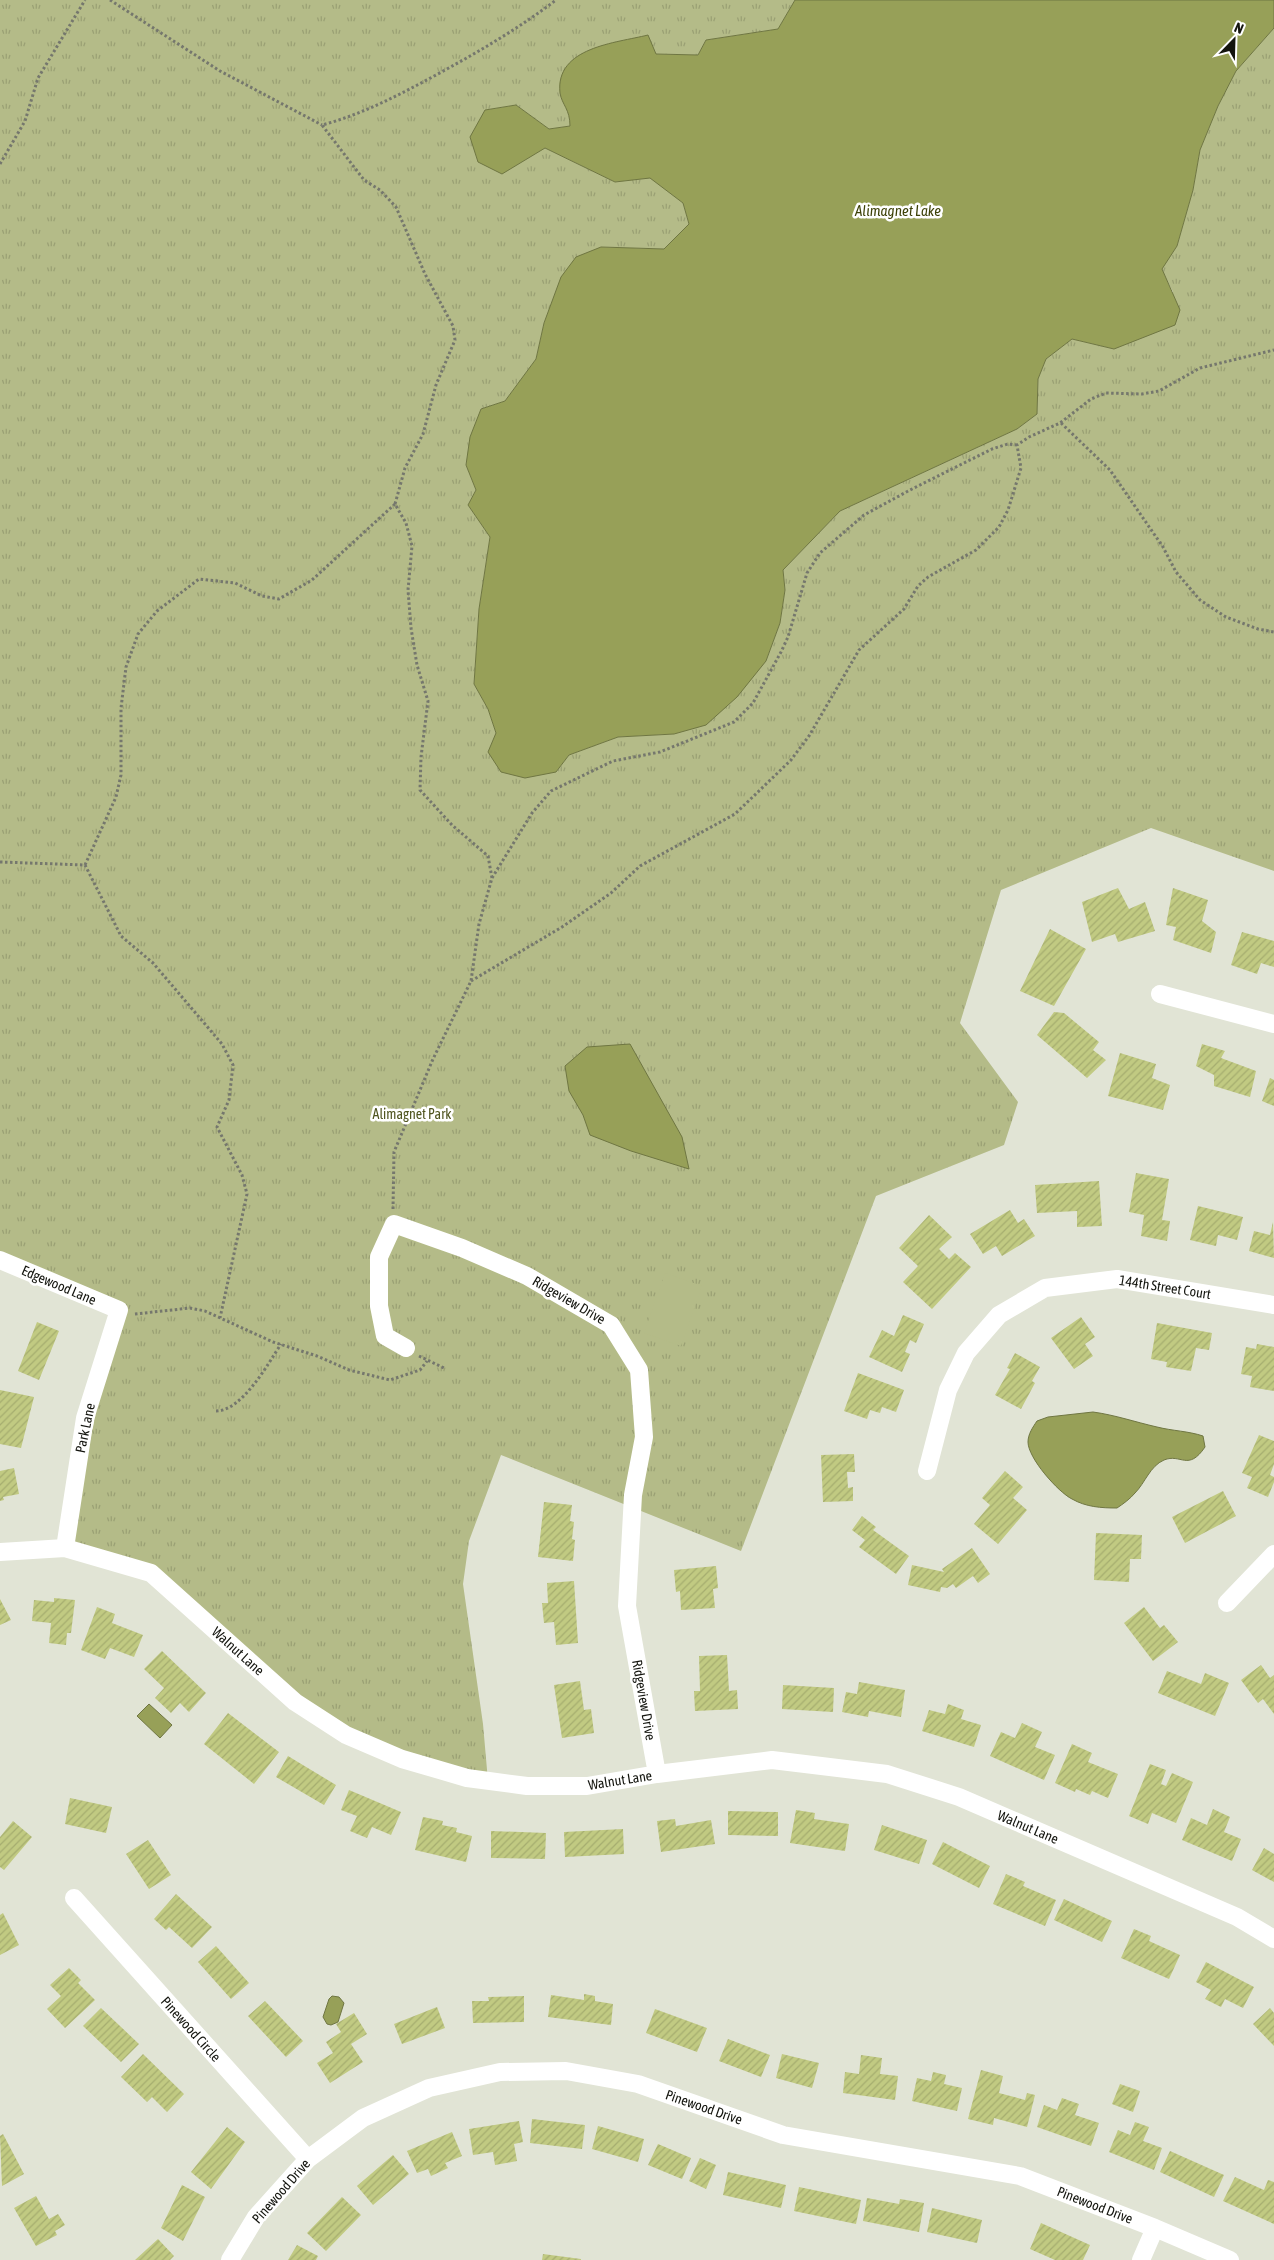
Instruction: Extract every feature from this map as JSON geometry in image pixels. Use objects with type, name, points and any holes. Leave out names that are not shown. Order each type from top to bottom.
[{"type":"street","points":[[1160,994],[1274,1024]]},
{"type":"street","points":[[394,1224],[379,1257],[379,1306],[385,1336],[406,1348]]},
{"type":"street","name":"Ridgeview Drive","points":[[394,1224],[462,1248],[527,1276],[603,1320],[611,1325],[639,1370],[644,1437],[633,1495],[627,1606],[657,1774]]},
{"type":"street","name":"Edgewood Lane","points":[[0,1260],[118,1313]]},
{"type":"street","name":"144th Street Court","points":[[927,1471],[948,1390],[966,1353],[999,1315],[1045,1288],[1117,1279],[1274,1305]]},
{"type":"street","name":"Park Lane","points":[[65,1548],[85,1418],[118,1313]]},
{"type":"street","name":"Walnut Lane","points":[[0,1552],[65,1548],[151,1573],[295,1702],[346,1735],[402,1760],[467,1778],[527,1786],[587,1786],[657,1774],[772,1760],[887,1774],[959,1797],[1238,1918],[1274,1939]]},
{"type":"street","points":[[1227,1603],[1274,1554]]},
{"type":"street","name":"Pinewood Circle","points":[[74,1898],[308,2159]]},
{"type":"street","name":"Pinewood Drive","points":[[230,2260],[256,2217],[308,2159],[363,2118],[429,2088],[500,2072],[566,2071],[638,2084],[783,2135],[1020,2176],[1155,2228],[1230,2260]]},
{"type":"street","points":[[1141,2260],[1155,2228]]},
{"type":"path","points":[[0,164],[25,121],[38,78],[85,0]]},
{"type":"path","points":[[85,865],[116,797],[121,775],[121,708],[126,667],[138,634],[157,611],[199,579],[235,583],[262,596],[279,599],[312,580],[395,504],[405,468],[423,434],[436,385],[455,340],[453,326],[425,274],[396,207],[380,190],[364,180],[322,125],[220,71],[110,0]]},
{"type":"path","points":[[322,125],[353,117],[398,96],[497,41],[529,21],[556,0]]},
{"type":"path","points":[[394,1224],[394,1152],[433,1058],[470,981],[479,924],[492,878],[523,825],[551,791],[613,761],[660,752],[734,722],[753,703],[785,644],[807,574],[820,553],[840,533],[864,515],[992,449],[1008,444],[1017,446],[1061,423],[1091,399],[1106,393],[1142,394],[1159,391],[1200,368],[1274,350]]},
{"type":"path","points":[[1061,423],[1110,470],[1163,547],[1176,572],[1200,600],[1226,618],[1258,629],[1274,632]]},
{"type":"path","points":[[470,981],[562,927],[611,893],[640,866],[735,814],[762,789],[791,760],[809,736],[859,650],[904,608],[918,586],[928,577],[976,550],[999,527],[1008,510],[1021,468],[1017,446]]},
{"type":"path","points":[[395,504],[406,523],[412,546],[408,590],[411,628],[417,665],[428,701],[421,757],[420,790],[452,825],[488,856],[492,878]]},
{"type":"path","points":[[0,862],[85,865]]},
{"type":"path","points":[[85,865],[121,936],[154,962],[222,1044],[232,1065],[229,1100],[217,1127],[242,1175],[247,1194],[220,1318]]},
{"type":"path","points":[[118,1313],[190,1308],[205,1310],[282,1344],[318,1356],[349,1370],[390,1380],[420,1370],[426,1361]]},
{"type":"path","points":[[216,1411],[223,1411],[235,1404],[250,1389],[282,1344]]},
{"type":"path","points":[[406,1348],[426,1361],[444,1368]]},
{"type":"green space","name":"Alimagnet Park","points":[[0,0],[795,0],[778,29],[706,40],[698,55],[655,54],[560,94],[570,113],[570,126],[549,129],[516,105],[485,110],[526,158],[545,148],[615,182],[650,177],[683,203],[689,224],[664,249],[601,247],[550,309],[544,323],[536,359],[521,380],[505,401],[481,409],[466,465],[476,490],[468,505],[490,537],[479,609],[474,684],[488,709],[496,733],[556,772],[569,755],[618,737],[674,734],[766,661],[780,623],[785,590],[783,570],[840,511],[1017,429],[1037,414],[1038,379],[1046,359],[1072,339],[1114,349],[1173,292],[1161,269],[1177,246],[1193,190],[1200,150],[1218,106],[1236,71],[1274,28],[1274,871],[1151,828],[1001,890],[960,1023],[1018,1102],[1004,1145],[876,1196],[741,1551],[501,1455],[469,1541],[463,1584],[483,1724],[488,1781],[346,1735],[151,1573],[65,1548],[85,1418],[119,1310],[0,1260]]},
{"type":"green space","points":[[665,1273],[702,1286],[681,1346],[644,1333]]},
{"type":"water","name":"Alimagnet Lake","points":[[795,0],[1274,0],[1274,28],[1236,71],[1218,106],[1200,150],[1193,190],[1177,246],[1162,269],[1180,310],[1175,325],[1114,349],[1072,339],[1046,359],[1038,379],[1037,414],[1017,429],[840,511],[783,570],[785,590],[780,623],[766,661],[737,697],[706,725],[674,734],[618,737],[569,755],[556,772],[525,778],[501,772],[488,752],[496,733],[488,709],[474,684],[479,609],[490,537],[468,505],[476,490],[466,465],[470,437],[481,409],[505,401],[536,359],[544,323],[561,277],[576,257],[601,247],[664,249],[689,224],[683,203],[650,178],[615,182],[545,148],[502,174],[478,162],[470,137],[485,110],[516,105],[549,129],[570,126],[569,115],[560,93],[561,78],[567,66],[577,57],[590,50],[648,35],[656,54],[698,55],[706,40],[778,29]]},
{"type":"water","points":[[630,1044],[682,1137],[689,1169],[631,1151],[590,1135],[583,1115],[569,1091],[565,1066],[587,1047]]},
{"type":"water","points":[[1093,1412],[1203,1436],[1205,1447],[1194,1459],[1170,1458],[1159,1463],[1151,1470],[1139,1489],[1117,1508],[1083,1504],[1066,1495],[1045,1474],[1029,1449],[1028,1439],[1037,1421],[1048,1417]]},
{"type":"water","points":[[149,1704],[172,1725],[160,1738],[137,1716]]},
{"type":"water","points":[[332,1996],[339,1997],[344,2003],[338,2022],[331,2025],[327,2024],[323,2017],[329,1999]]},
{"type":"building","points":[[1118,888],[1129,909],[1145,902],[1155,931],[1118,942],[1115,934],[1092,942],[1082,902]]},
{"type":"building","points":[[1173,888],[1208,900],[1202,921],[1216,932],[1211,953],[1173,940],[1176,927],[1166,925]]},
{"type":"building","points":[[1050,929],[1086,949],[1054,1006],[1020,991]]},
{"type":"building","points":[[1242,932],[1274,941],[1274,967],[1261,963],[1257,974],[1231,965]]},
{"type":"building","points":[[1054,1012],[1064,1013],[1099,1042],[1093,1050],[1106,1060],[1087,1078],[1037,1035]]},
{"type":"building","points":[[1202,1044],[1225,1051],[1221,1058],[1256,1071],[1250,1097],[1214,1086],[1214,1075],[1196,1066]]},
{"type":"building","points":[[1120,1053],[1156,1064],[1152,1078],[1170,1085],[1163,1110],[1108,1096]]},
{"type":"building","points":[[1270,1078],[1274,1080],[1274,1106],[1262,1101]]},
{"type":"building","points":[[1136,1173],[1169,1179],[1162,1220],[1170,1221],[1167,1241],[1141,1236],[1144,1215],[1129,1212]]},
{"type":"building","points":[[1099,1181],[1102,1226],[1077,1227],[1077,1211],[1037,1213],[1035,1185]]},
{"type":"building","points":[[1198,1206],[1243,1217],[1237,1240],[1218,1235],[1216,1246],[1190,1240]]},
{"type":"building","points":[[1010,1210],[1018,1223],[1024,1219],[1035,1236],[1002,1256],[996,1246],[983,1254],[970,1234]]},
{"type":"building","points":[[929,1215],[952,1237],[939,1249],[949,1259],[955,1253],[971,1267],[932,1309],[903,1282],[918,1266],[899,1248]]},
{"type":"building","points":[[1273,1222],[1274,1258],[1249,1251],[1254,1231],[1270,1235]]},
{"type":"building","points":[[903,1315],[924,1324],[916,1343],[910,1340],[905,1352],[910,1354],[902,1372],[869,1357],[882,1330],[894,1336]]},
{"type":"building","points":[[1081,1317],[1095,1337],[1085,1344],[1093,1356],[1074,1369],[1051,1338]]},
{"type":"building","points":[[37,1322],[59,1331],[39,1380],[18,1371]]},
{"type":"building","points":[[1157,1323],[1212,1333],[1209,1350],[1196,1348],[1191,1371],[1166,1367],[1167,1362],[1151,1359]]},
{"type":"building","points":[[1257,1344],[1274,1347],[1274,1391],[1250,1387],[1252,1376],[1241,1374],[1246,1347],[1256,1349]]},
{"type":"building","points":[[1015,1353],[1040,1367],[1032,1381],[1035,1383],[1021,1409],[995,1395],[1010,1369],[1007,1368]]},
{"type":"building","points":[[858,1373],[904,1390],[896,1412],[882,1407],[880,1413],[870,1410],[867,1419],[844,1411]]},
{"type":"building","points":[[0,1390],[34,1397],[21,1448],[0,1444]]},
{"type":"building","points":[[1259,1435],[1274,1441],[1274,1464],[1270,1475],[1274,1477],[1274,1482],[1268,1497],[1247,1488],[1252,1477],[1242,1473]]},
{"type":"building","points":[[854,1454],[855,1472],[847,1472],[848,1488],[853,1487],[853,1501],[823,1502],[821,1455]]},
{"type":"building","points":[[14,1468],[19,1494],[3,1497],[4,1500],[0,1501],[0,1471]]},
{"type":"building","points":[[1005,1471],[1023,1487],[1013,1498],[1027,1510],[998,1544],[974,1524],[990,1505],[982,1498]]},
{"type":"building","points":[[1223,1491],[1236,1516],[1185,1543],[1172,1517]]},
{"type":"building","points":[[544,1502],[572,1505],[570,1521],[574,1522],[572,1539],[575,1540],[573,1561],[538,1557]]},
{"type":"building","points":[[862,1516],[876,1527],[873,1530],[909,1556],[896,1574],[859,1547],[865,1540],[852,1530]]},
{"type":"building","points":[[1096,1533],[1142,1535],[1141,1559],[1130,1559],[1129,1582],[1094,1580]]},
{"type":"building","points":[[972,1548],[990,1574],[978,1583],[973,1576],[956,1588],[953,1584],[947,1588],[941,1587],[940,1592],[908,1585],[912,1565],[944,1572],[942,1569]]},
{"type":"building","points":[[716,1566],[718,1588],[713,1589],[715,1608],[681,1610],[680,1591],[676,1592],[674,1570]]},
{"type":"building","points":[[574,1581],[578,1643],[556,1645],[554,1622],[544,1623],[542,1603],[548,1603],[547,1583]]},
{"type":"building","points":[[54,1598],[75,1600],[71,1633],[67,1633],[66,1645],[49,1643],[51,1623],[32,1621],[34,1600],[54,1602]]},
{"type":"building","points":[[0,1599],[11,1620],[0,1625]]},
{"type":"building","points":[[97,1607],[115,1614],[112,1623],[143,1635],[134,1657],[110,1648],[105,1659],[81,1650]]},
{"type":"building","points":[[1144,1607],[1160,1628],[1164,1625],[1178,1642],[1153,1661],[1124,1623]]},
{"type":"building","points":[[162,1651],[206,1693],[189,1712],[180,1703],[171,1713],[155,1698],[164,1688],[144,1669]]},
{"type":"building","points":[[727,1655],[729,1691],[737,1690],[738,1709],[695,1711],[694,1691],[700,1691],[699,1656]]},
{"type":"building","points":[[1261,1665],[1270,1678],[1274,1675],[1274,1714],[1263,1699],[1258,1703],[1241,1680]]},
{"type":"building","points":[[1167,1671],[1201,1684],[1205,1673],[1229,1683],[1215,1716],[1158,1693]]},
{"type":"building","points":[[580,1681],[584,1710],[591,1709],[594,1733],[562,1738],[554,1685]]},
{"type":"building","points":[[859,1682],[905,1690],[901,1717],[869,1711],[868,1717],[842,1712],[846,1692],[857,1694]]},
{"type":"building","points":[[783,1685],[834,1688],[833,1712],[782,1709]]},
{"type":"building","points":[[948,1704],[964,1710],[961,1719],[981,1725],[974,1747],[922,1731],[929,1710],[945,1714]]},
{"type":"building","points":[[228,1713],[279,1752],[254,1784],[204,1744]]},
{"type":"building","points":[[1022,1723],[1042,1732],[1035,1747],[1055,1755],[1044,1780],[990,1756],[1001,1732],[1015,1738]]},
{"type":"building","points":[[1072,1744],[1092,1753],[1088,1762],[1118,1774],[1108,1798],[1092,1791],[1090,1795],[1076,1789],[1075,1792],[1055,1783]]},
{"type":"building","points":[[288,1756],[336,1785],[324,1805],[276,1777]]},
{"type":"building","points":[[1150,1764],[1166,1770],[1161,1784],[1166,1786],[1172,1773],[1193,1782],[1176,1823],[1152,1813],[1148,1824],[1129,1816]]},
{"type":"building","points":[[349,1790],[401,1812],[391,1835],[372,1827],[367,1838],[350,1831],[357,1816],[341,1810]]},
{"type":"building","points":[[70,1798],[112,1807],[106,1833],[65,1824]]},
{"type":"building","points":[[1213,1809],[1230,1817],[1224,1832],[1241,1839],[1232,1861],[1182,1840],[1191,1818],[1207,1825]]},
{"type":"building","points":[[796,1810],[815,1813],[814,1819],[849,1824],[845,1851],[790,1843]]},
{"type":"building","points":[[728,1811],[778,1812],[778,1836],[728,1835]]},
{"type":"building","points":[[423,1817],[443,1821],[442,1825],[457,1828],[456,1832],[472,1836],[466,1862],[415,1850]]},
{"type":"building","points":[[675,1819],[676,1826],[711,1820],[715,1844],[661,1852],[657,1821]]},
{"type":"building","points":[[13,1821],[32,1837],[4,1870],[0,1867],[0,1837]]},
{"type":"building","points":[[882,1825],[927,1840],[919,1864],[874,1850]]},
{"type":"building","points":[[623,1829],[624,1854],[565,1857],[564,1832]]},
{"type":"building","points":[[491,1831],[546,1833],[545,1859],[491,1858]]},
{"type":"building","points":[[148,1840],[171,1875],[149,1889],[126,1854]]},
{"type":"building","points":[[943,1842],[990,1866],[979,1888],[932,1864]]},
{"type":"building","points":[[1264,1848],[1274,1854],[1274,1882],[1252,1870]]},
{"type":"building","points":[[1006,1874],[1025,1882],[1023,1886],[1056,1900],[1045,1926],[993,1904]]},
{"type":"building","points":[[176,1894],[212,1927],[192,1948],[169,1927],[166,1930],[154,1919]]},
{"type":"building","points":[[1064,1899],[1112,1921],[1102,1942],[1054,1920]]},
{"type":"building","points":[[3,1913],[19,1945],[0,1955],[0,1915]]},
{"type":"building","points":[[1134,1929],[1151,1936],[1149,1941],[1180,1955],[1169,1979],[1121,1958]]},
{"type":"building","points":[[216,1946],[249,1983],[231,1999],[198,1962]]},
{"type":"building","points":[[1206,1962],[1254,1987],[1243,2008],[1225,1999],[1221,2007],[1205,1999],[1211,1990],[1196,1982]]},
{"type":"building","points":[[69,1968],[81,1980],[78,1983],[95,2000],[65,2028],[47,2009],[61,1996],[50,1985]]},
{"type":"building","points":[[584,1994],[595,1996],[595,2001],[613,2004],[611,2025],[548,2017],[551,1995],[584,2000]]},
{"type":"building","points":[[524,1996],[524,2022],[473,2023],[472,2001],[489,2001],[488,1997]]},
{"type":"building","points":[[265,2001],[303,2041],[286,2057],[248,2016]]},
{"type":"building","points":[[437,2007],[445,2028],[402,2044],[394,2024]]},
{"type":"building","points":[[101,2008],[139,2044],[121,2062],[83,2026]]},
{"type":"building","points":[[1270,2008],[1274,2013],[1274,2046],[1253,2024]]},
{"type":"building","points":[[655,2009],[707,2028],[697,2052],[646,2033]]},
{"type":"building","points":[[354,2013],[367,2034],[351,2044],[363,2062],[330,2083],[317,2063],[333,2053],[326,2042],[341,2032],[336,2024]]},
{"type":"building","points":[[728,2039],[770,2055],[761,2077],[719,2061]]},
{"type":"building","points":[[143,2054],[184,2094],[167,2112],[152,2097],[147,2102],[121,2077]]},
{"type":"building","points":[[782,2054],[819,2063],[812,2088],[776,2078]]},
{"type":"building","points":[[861,2055],[882,2058],[880,2074],[898,2076],[895,2100],[843,2093],[845,2072],[859,2074]]},
{"type":"building","points":[[981,2070],[1003,2076],[999,2093],[1025,2100],[1027,2093],[1035,2095],[1027,2127],[994,2118],[993,2125],[968,2119]]},
{"type":"building","points":[[933,2072],[946,2075],[944,2084],[962,2088],[957,2111],[912,2101],[917,2078],[931,2081]]},
{"type":"building","points":[[1120,2084],[1140,2091],[1133,2112],[1112,2104]]},
{"type":"building","points":[[1062,2098],[1079,2104],[1075,2115],[1099,2123],[1091,2146],[1037,2127],[1044,2105],[1057,2110]]},
{"type":"building","points":[[532,2119],[585,2125],[582,2149],[530,2143]]},
{"type":"building","points":[[519,2121],[523,2142],[514,2144],[517,2161],[495,2165],[493,2152],[473,2155],[469,2129]]},
{"type":"building","points":[[1135,2122],[1149,2127],[1143,2141],[1162,2148],[1154,2170],[1109,2152],[1118,2130],[1130,2135]]},
{"type":"building","points":[[598,2126],[644,2139],[638,2162],[592,2149]]},
{"type":"building","points":[[227,2127],[245,2142],[211,2189],[191,2172]]},
{"type":"building","points":[[452,2132],[462,2156],[445,2163],[448,2168],[431,2176],[428,2169],[417,2173],[407,2151]]},
{"type":"building","points":[[3,2134],[24,2174],[2,2186],[0,2136]]},
{"type":"building","points":[[658,2144],[691,2158],[682,2179],[648,2165]]},
{"type":"building","points":[[1170,2151],[1224,2175],[1214,2197],[1160,2172]]},
{"type":"building","points":[[393,2155],[409,2174],[373,2205],[357,2186]]},
{"type":"building","points":[[700,2158],[716,2165],[706,2189],[689,2181]]},
{"type":"building","points":[[728,2172],[786,2185],[781,2208],[723,2195]]},
{"type":"building","points":[[1235,2177],[1264,2190],[1268,2180],[1274,2182],[1274,2224],[1223,2201]]},
{"type":"building","points":[[182,2185],[205,2197],[183,2241],[161,2228]]},
{"type":"building","points":[[799,2187],[861,2200],[856,2224],[794,2211]]},
{"type":"building","points":[[36,2196],[49,2219],[58,2214],[65,2225],[55,2231],[57,2235],[36,2246],[14,2208]]},
{"type":"building","points":[[342,2197],[361,2215],[326,2251],[307,2233]]},
{"type":"building","points":[[867,2198],[899,2204],[900,2199],[924,2203],[919,2232],[863,2221]]},
{"type":"building","points":[[932,2208],[982,2220],[977,2243],[927,2232]]},
{"type":"building","points":[[1041,2223],[1090,2245],[1083,2260],[1055,2260],[1030,2249]]},
{"type":"building","points":[[158,2239],[174,2256],[170,2260],[135,2260]]},
{"type":"building","points":[[297,2245],[318,2256],[316,2260],[288,2260]]},
{"type":"building","points":[[543,2254],[581,2259],[581,2260],[542,2260]]}]
